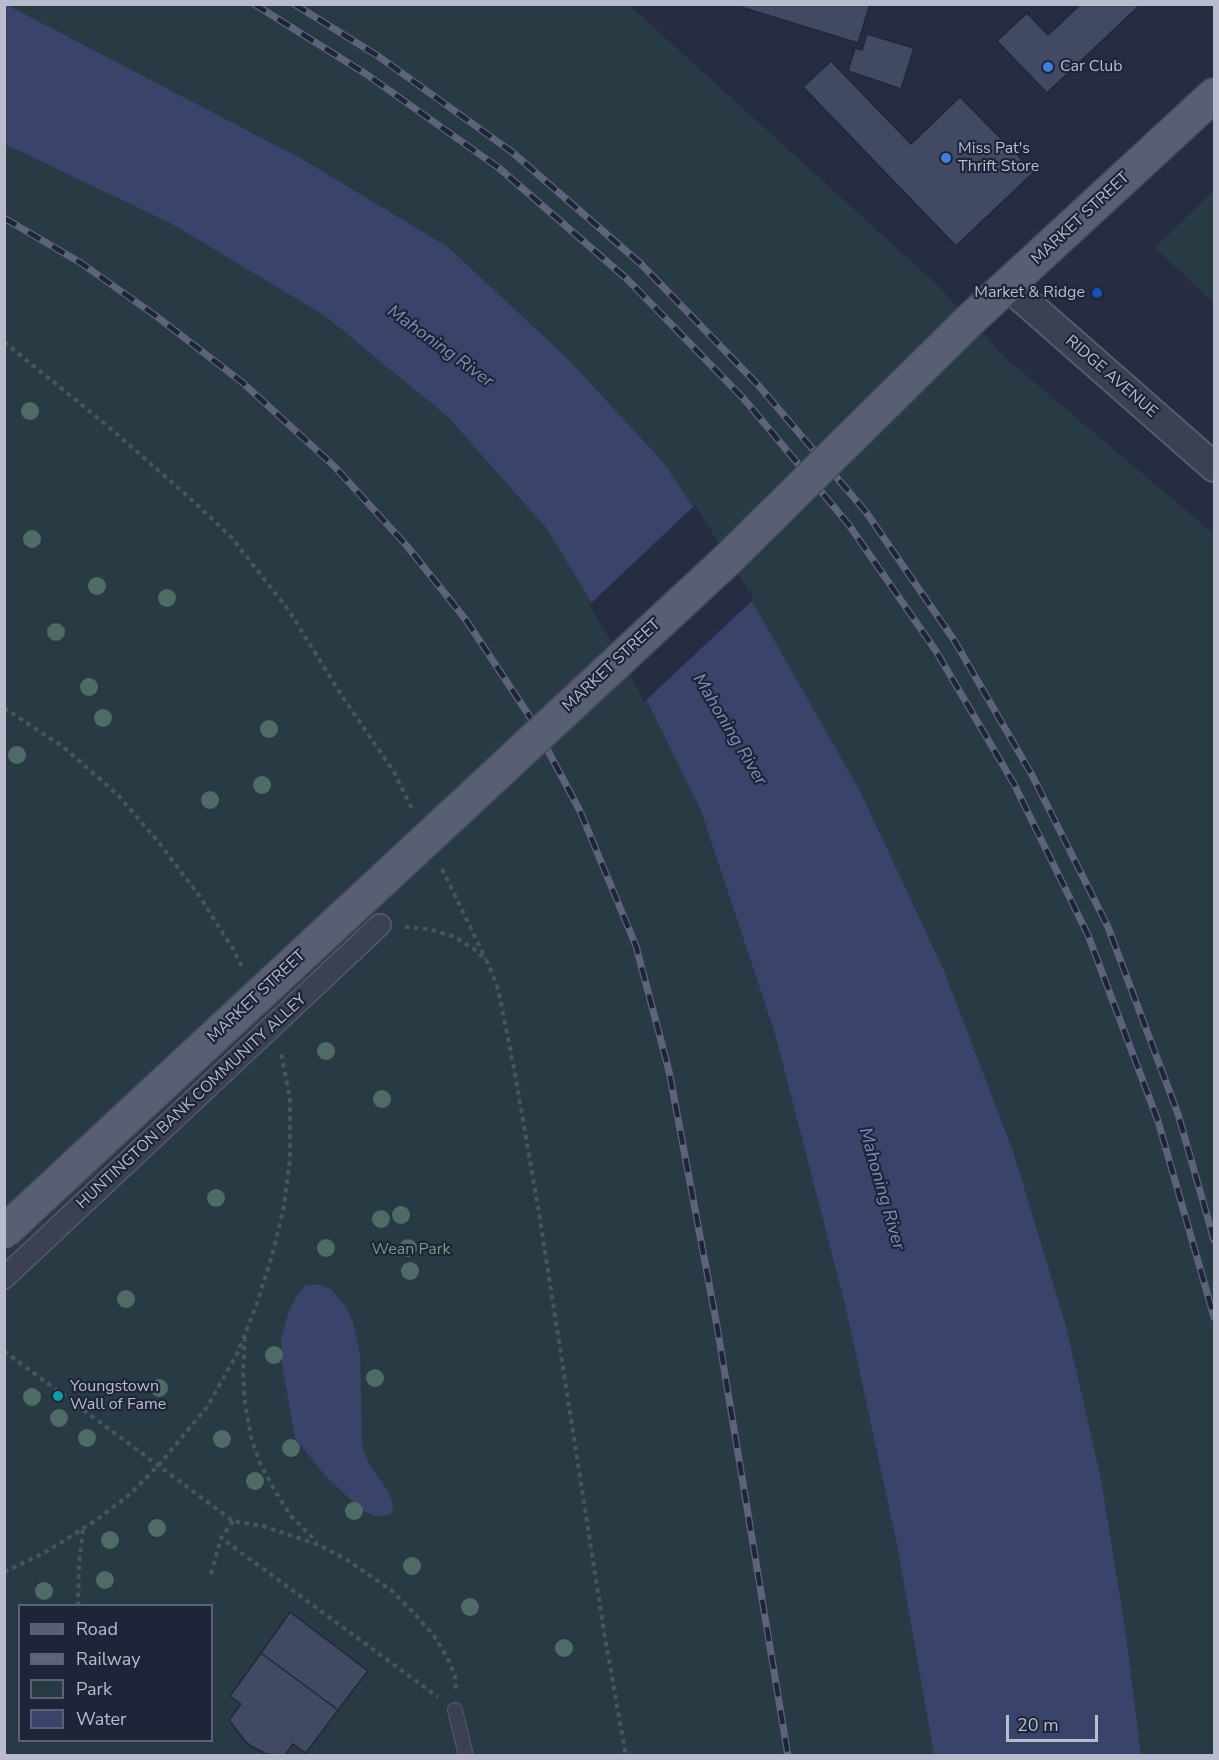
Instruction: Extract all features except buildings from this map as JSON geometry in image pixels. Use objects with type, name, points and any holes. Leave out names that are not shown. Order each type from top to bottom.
[{"type":"main road","name":"MARKET STREET","points":[[4,1232],[727,560],[970,320],[1215,95]]},
{"type":"street","name":"RIDGE AVENUE","points":[[1008,286],[1215,467]]},
{"type":"street","name":"HUNTINGTON BANK COMMUNITY ALLEY","points":[[4,1278],[380,925]]},
{"type":"lane","points":[[455,1710],[466,1755]]},
{"type":"path","points":[[4,342],[104,423],[232,538],[289,611],[342,696],[394,772],[415,814]]},
{"type":"path","points":[[441,867],[488,963],[498,989],[539,1213],[605,1638],[626,1755]]},
{"type":"path","points":[[380,925],[429,929],[455,937],[477,951],[488,963]]},
{"type":"path","points":[[245,1333],[243,1372],[245,1403],[251,1437],[260,1463],[291,1516],[319,1545]]},
{"type":"path","points":[[4,1351],[233,1521],[263,1526],[319,1545],[392,1590],[434,1636],[447,1657],[455,1676],[455,1710]]},
{"type":"path","points":[[211,1574],[221,1538],[233,1521]]},
{"type":"path","points":[[78,1604],[83,1528]]},
{"type":"path","points":[[221,1538],[455,1710]]},
{"type":"green space","points":[[5,5],[629,5],[933,281],[1008,360],[1214,534],[1214,1755],[1141,1755],[1126,1635],[1066,1326],[1014,1154],[945,973],[861,793],[763,620],[715,540],[664,463],[568,359],[448,247],[304,160]]},
{"type":"green space","name":"Wean Park","points":[[5,144],[175,225],[325,316],[448,417],[547,529],[631,668],[701,811],[775,1034],[846,1309],[897,1545],[934,1755],[5,1755]]},
{"type":"green space","points":[[1214,190],[1214,303],[1155,248]]},
{"type":"water","name":"Mahoning River","points":[[5,4],[304,160],[448,247],[568,359],[664,463],[715,540],[861,793],[945,973],[1014,1154],[1066,1326],[1101,1479],[1126,1635],[1141,1755],[934,1755],[897,1545],[846,1309],[775,1034],[701,811],[631,668],[547,529],[448,417],[325,316],[174,225],[5,144]]},
{"type":"water","points":[[306,1285],[319,1285],[331,1289],[345,1306],[353,1322],[360,1354],[362,1445],[368,1462],[389,1493],[393,1509],[391,1514],[376,1516],[357,1506],[324,1474],[295,1438],[282,1364],[281,1339],[295,1298]]},
{"type":"pier","points":[[695,505],[754,599],[644,702],[628,670],[589,605]]},
{"type":"railway","points":[[254,4],[366,74],[499,168],[627,279],[744,399],[849,525],[936,651],[1014,784],[1088,935],[1158,1121],[1214,1317]]},
{"type":"railway","points":[[294,4],[378,56],[512,152],[641,264],[759,386],[866,512],[954,640],[1032,775],[1108,927],[1178,1114],[1214,1240]]},
{"type":"railway","points":[[4,218],[81,263],[156,316],[243,383],[333,465],[407,546],[466,620],[530,717],[580,811],[636,946],[669,1071],[717,1326],[788,1756]]},
{"type":"place","name":"Car Club","points":[[1048,67]]},
{"type":"place","name":"Miss Pat's Thrift Store","points":[[946,158]]},
{"type":"place","name":"Market & Ridge","points":[[1097,293]]},
{"type":"place","name":"Youngstown Wall of Fame","points":[[58,1396]]}]
